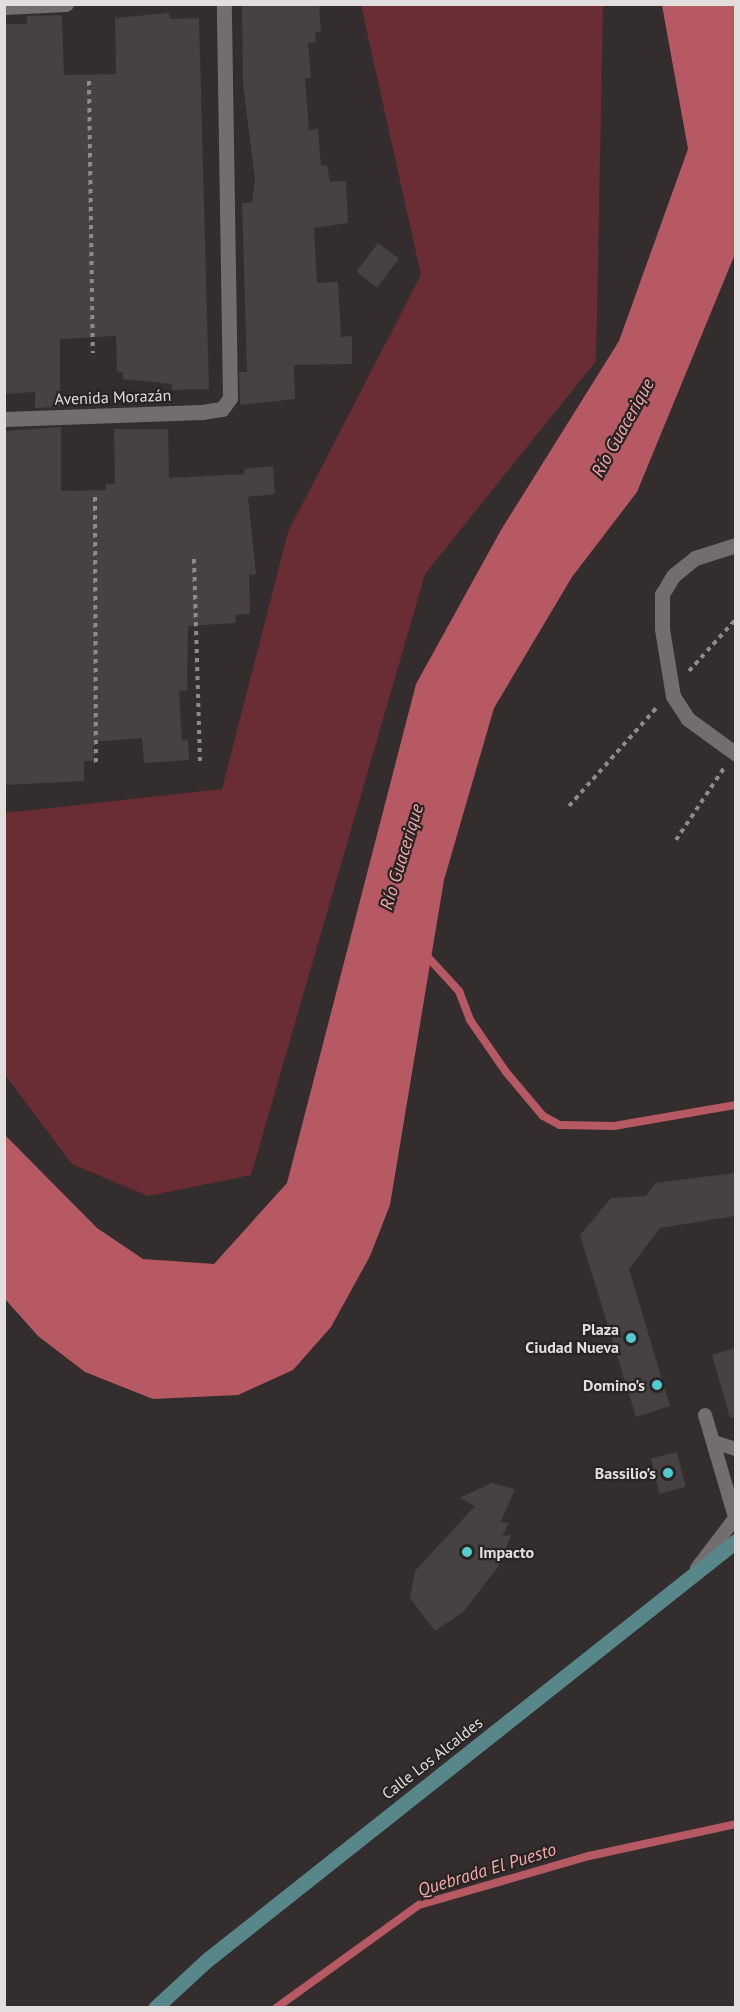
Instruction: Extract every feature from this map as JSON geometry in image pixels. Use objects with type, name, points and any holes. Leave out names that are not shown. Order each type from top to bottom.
[{"type":"main road","name":"Calle Los Alcaldes","points":[[155,2007],[207,1960],[735,1541]]},
{"type":"street","points":[[4,7],[66,4]]},
{"type":"street","name":"Avenida Morazán","points":[[4,419],[222,409],[230,398],[224,4]]},
{"type":"street","points":[[735,545],[694,558],[672,576],[662,594],[672,690],[688,719],[735,754]]},
{"type":"lane","points":[[693,1574],[735,1517],[719,1475],[714,1442],[705,1415]]},
{"type":"lane","points":[[714,1442],[735,1449]]},
{"type":"path","points":[[90,81],[93,353]]},
{"type":"path","points":[[95,497],[96,767]]},
{"type":"path","points":[[194,559],[200,761]]},
{"type":"path","points":[[569,806],[735,619]]},
{"type":"path","points":[[676,840],[735,754]]},
{"type":"shaded area","points":[[361,5],[603,5],[596,361],[425,574],[251,1175],[148,1196],[72,1164],[5,1075],[5,813],[222,789],[288,532],[421,275]]},
{"type":"water","name":"Río Guacerique","points":[[662,5],[735,5],[735,254],[637,492],[572,577],[494,708],[444,880],[390,1205],[370,1256],[331,1327],[293,1370],[238,1395],[153,1399],[85,1372],[38,1336],[5,1299],[5,1135],[97,1228],[143,1259],[214,1264],[287,1183],[416,684],[501,530],[619,341],[688,149]]},
{"type":"building","points":[[242,4],[319,4],[321,32],[315,32],[316,42],[308,43],[311,78],[305,78],[309,130],[318,129],[321,166],[327,165],[330,182],[346,181],[348,223],[314,228],[317,283],[338,282],[341,337],[352,336],[352,364],[294,365],[295,399],[240,405],[239,372],[247,372],[242,203],[252,202],[255,180],[243,84]]},
{"type":"building","points":[[169,13],[170,19],[199,18],[209,389],[172,390],[172,384],[123,379],[123,372],[117,372],[116,336],[60,339],[60,407],[35,408],[35,392],[5,394],[6,24],[27,24],[27,16],[62,15],[64,75],[116,74],[115,18]]},
{"type":"building","points":[[378,243],[399,259],[377,287],[356,272]]},
{"type":"building","points":[[61,427],[61,491],[106,490],[106,484],[115,484],[114,429],[168,429],[169,478],[245,474],[244,469],[273,466],[275,494],[248,497],[256,574],[249,575],[250,614],[235,615],[236,623],[188,626],[187,690],[179,691],[182,740],[188,740],[189,760],[144,763],[142,738],[93,742],[94,761],[84,761],[84,781],[4,785],[6,431]]},
{"type":"building","name":"Plaza Ciudad Nueva","points":[[735,1173],[735,1216],[660,1228],[629,1269],[670,1406],[636,1417],[580,1235],[611,1198],[646,1196],[655,1183]]},
{"type":"building","points":[[735,1348],[735,1417],[730,1418],[712,1355]]},
{"type":"building","name":"Bassilio's","points":[[677,1452],[686,1487],[660,1493],[651,1459]]},
{"type":"building","name":"Impacto","points":[[491,1483],[515,1489],[501,1522],[509,1523],[502,1536],[511,1535],[498,1567],[463,1612],[435,1631],[410,1598],[415,1571],[475,1506],[460,1498]]},
{"type":"waterway","points":[[424,953],[459,991],[470,1020],[506,1072],[543,1116],[560,1125],[614,1126],[736,1105]]},
{"type":"waterway","name":"Quebrada El Puesto","points":[[276,2008],[419,1905],[589,1856],[736,1824]]},
{"type":"place","name":"Plaza Ciudad Nueva","points":[[631,1338]]},
{"type":"place","name":"Domino's","points":[[657,1385]]},
{"type":"place","name":"Bassilio's","points":[[668,1473]]},
{"type":"place","name":"Impacto","points":[[467,1552]]}]
